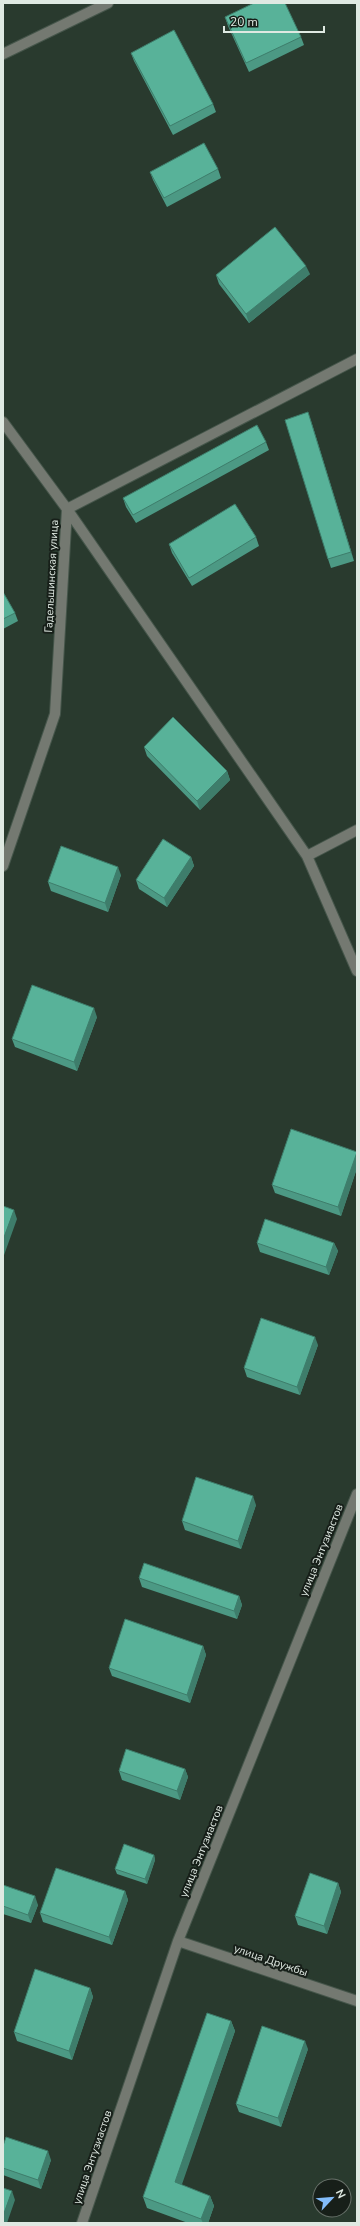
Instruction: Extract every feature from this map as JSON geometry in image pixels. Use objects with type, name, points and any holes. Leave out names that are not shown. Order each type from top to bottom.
[{"type":"street","points":[[3,54],[108,3]]},
{"type":"street","name":"Гадельшинская улица","points":[[3,866],[55,714],[67,509],[357,359]]},
{"type":"street","points":[[3,422],[67,509],[307,856],[357,971]]},
{"type":"street","points":[[307,856],[357,830]]},
{"type":"street","name":"улица Энтузиастов","points":[[82,2223],[178,1941],[357,1494]]},
{"type":"street","name":"улица Дружбы","points":[[178,1941],[357,2001]]},
{"type":"building","points":[[254,3],[285,3],[301,37],[246,63],[225,17]]},
{"type":"building","points":[[174,30],[213,104],[170,126],[131,53]]},
{"type":"building","points":[[204,143],[218,169],[164,198],[150,172]]},
{"type":"building","points":[[275,227],[306,266],[246,314],[216,275]]},
{"type":"building","points":[[308,412],[351,552],[328,559],[285,420]]},
{"type":"building","points":[[257,425],[266,442],[133,515],[123,498]]},
{"type":"building","points":[[235,504],[256,537],[189,578],[169,544]]},
{"type":"building","points":[[3,592],[15,613],[3,619]]},
{"type":"building","points":[[173,717],[227,771],[197,801],[144,747]]},
{"type":"building","points":[[163,839],[191,857],[164,898],[136,880]]},
{"type":"building","points":[[61,846],[118,867],[105,903],[48,882]]},
{"type":"building","points":[[32,985],[94,1008],[74,1062],[12,1039]]},
{"type":"building","points":[[291,1129],[357,1152],[338,1207],[272,1185]]},
{"type":"building","points":[[3,1206],[14,1210],[3,1240]]},
{"type":"building","points":[[265,1219],[334,1243],[326,1267],[257,1243]]},
{"type":"building","points":[[261,1318],[315,1337],[297,1387],[244,1368]]},
{"type":"building","points":[[196,1477],[253,1496],[238,1541],[182,1521]]},
{"type":"building","points":[[144,1563],[239,1596],[234,1611],[139,1578]]},
{"type":"building","points":[[125,1619],[203,1646],[187,1695],[109,1668]]},
{"type":"building","points":[[126,1749],[185,1769],[177,1791],[119,1771]]},
{"type":"building","points":[[124,1844],[154,1855],[145,1879],[115,1869]]},
{"type":"building","points":[[56,1868],[125,1891],[109,1937],[40,1913]]},
{"type":"building","points":[[310,1873],[338,1883],[324,1926],[295,1916]]},
{"type":"building","points":[[3,1885],[35,1896],[28,1915],[3,1906]]},
{"type":"building","points":[[35,1969],[90,1988],[69,2051],[14,2032]]},
{"type":"building","points":[[207,2013],[231,2021],[175,2182],[210,2196],[201,2219],[143,2197]]},
{"type":"building","points":[[262,2026],[305,2041],[278,2118],[236,2104]]},
{"type":"building","points":[[6,2137],[48,2151],[38,2180],[3,2168],[3,2146]]},
{"type":"building","points":[[3,2188],[12,2191],[3,2216]]}]
